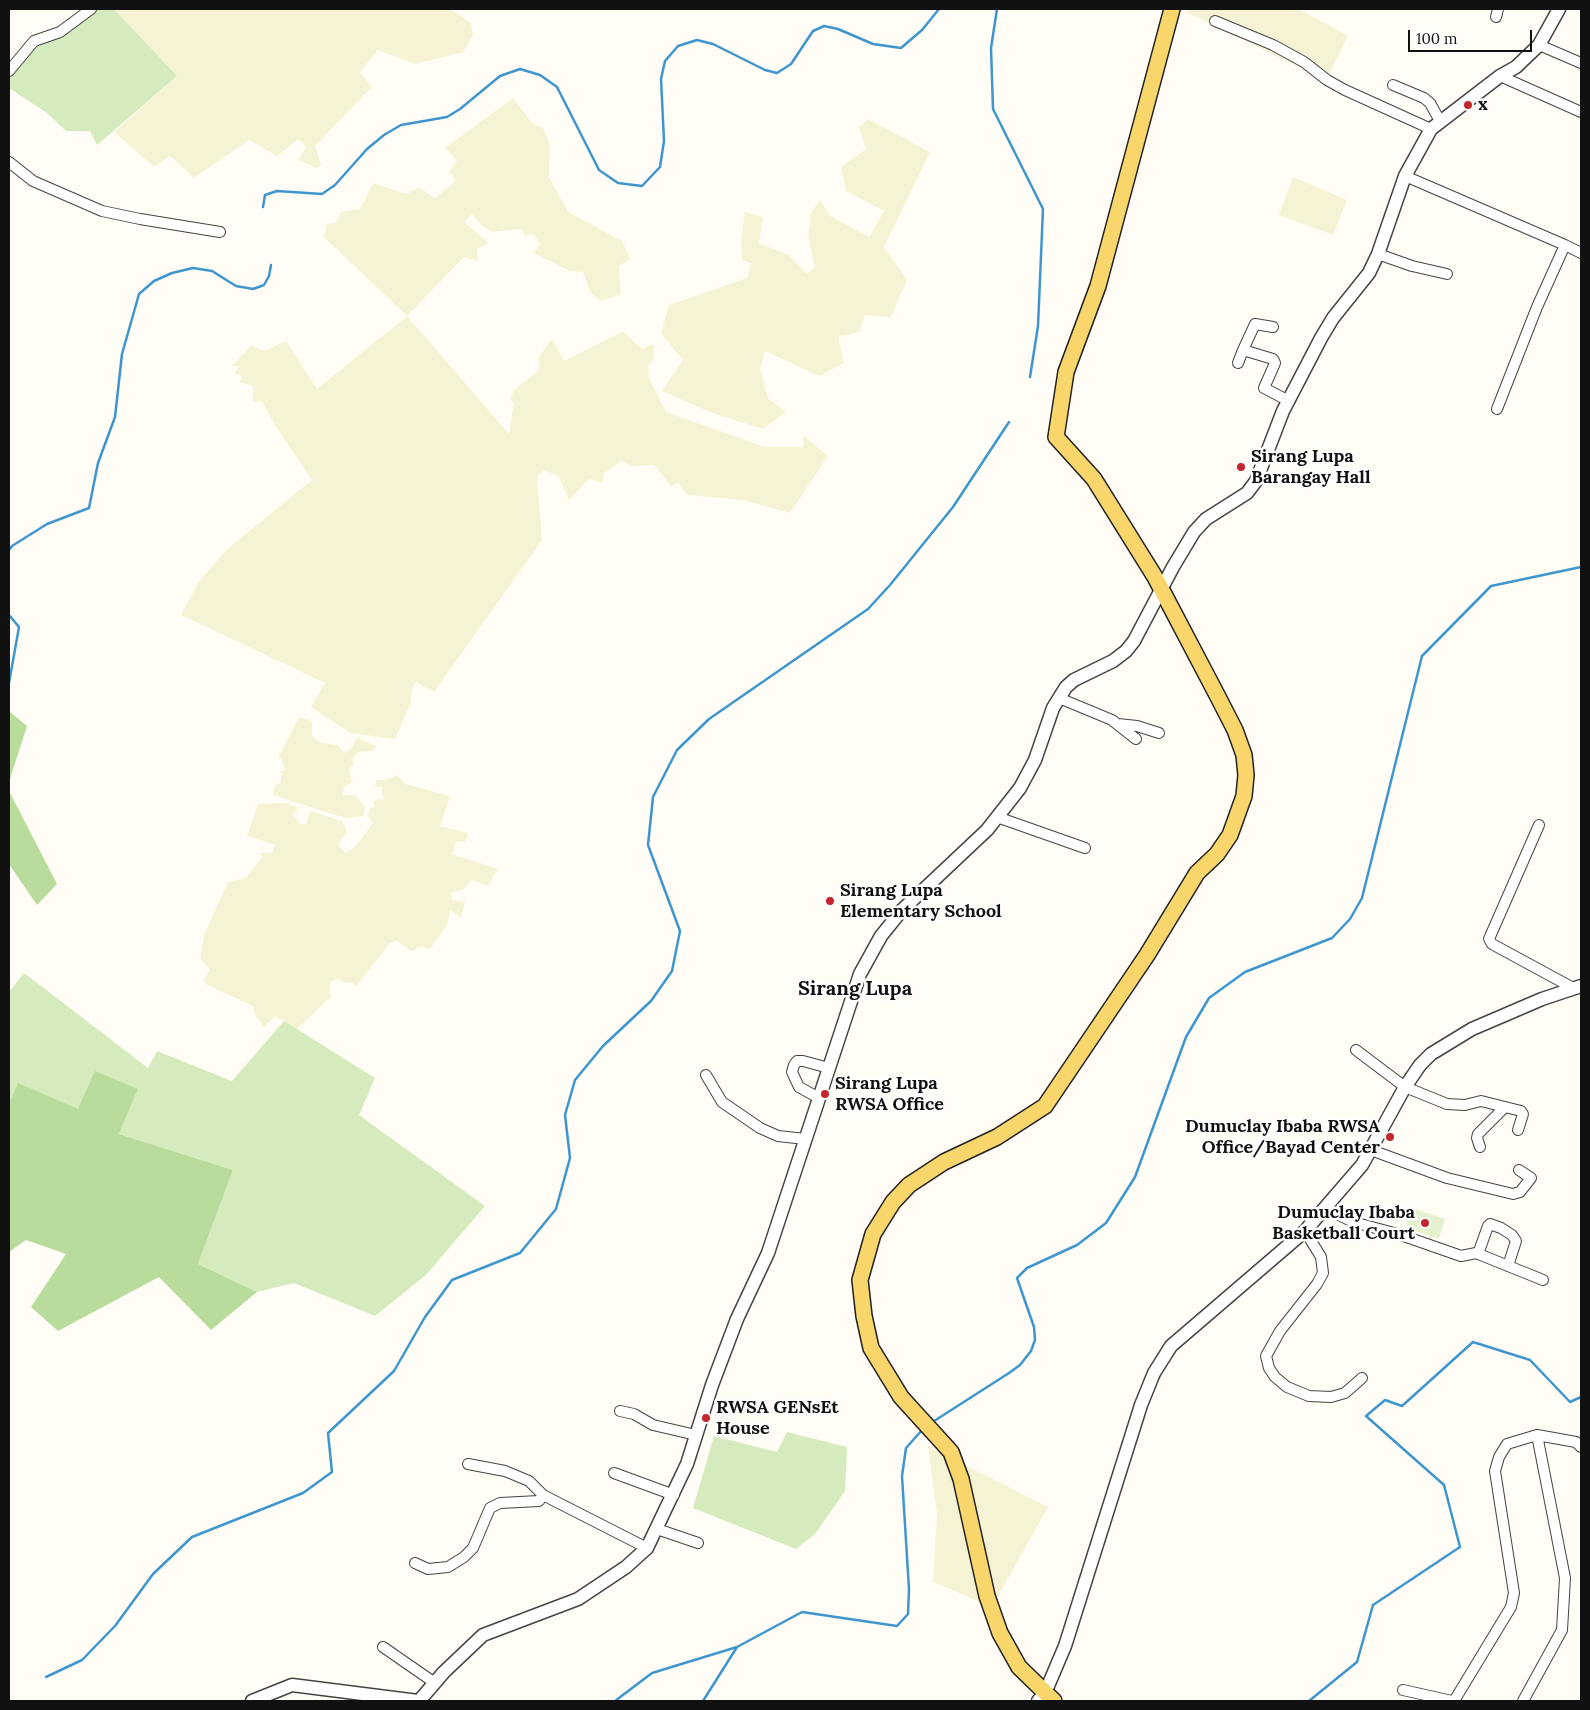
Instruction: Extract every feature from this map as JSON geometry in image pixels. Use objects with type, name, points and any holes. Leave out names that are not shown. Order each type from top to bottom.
[{"type":"main road","points":[[1046,1698],[1019,1667],[1000,1633],[987,1596],[961,1479],[951,1452],[901,1397],[871,1348],[864,1316],[860,1280],[873,1234],[893,1202],[909,1185],[944,1162],[997,1137],[1045,1106],[1147,956],[1197,872],[1217,854],[1230,835],[1238,816],[1246,776],[1244,755],[1235,730],[1162,589],[1094,480],[1056,437],[1066,372],[1098,286],[1172,9]]},
{"type":"street","points":[[9,71],[34,41],[60,32],[91,9]]},
{"type":"street","points":[[252,1701],[292,1685],[419,1701],[434,1683],[483,1635],[578,1599],[626,1567],[647,1548],[674,1495],[737,1319],[768,1253],[860,974],[880,936],[902,910],[987,830],[1029,774],[1059,698],[1074,680],[1113,661],[1126,651],[1134,641],[1181,553],[1206,518],[1247,493],[1256,481],[1289,401],[1333,318],[1368,273],[1378,254],[1405,176],[1435,125],[1500,76],[1516,67],[1539,45],[1559,9]]},
{"type":"street","points":[[1215,21],[1273,45],[1304,62],[1327,80],[1345,90],[1435,125]]},
{"type":"street","points":[[1539,45],[1581,63]]},
{"type":"street","points":[[1500,76],[1581,112]]},
{"type":"street","points":[[1393,84],[1424,98],[1430,104],[1435,125]]},
{"type":"street","points":[[9,162],[33,181],[102,211],[220,232]]},
{"type":"street","points":[[1405,176],[1581,253]]},
{"type":"street","points":[[1497,408],[1564,245]]},
{"type":"street","points":[[1378,254],[1419,268],[1447,274]]},
{"type":"street","points":[[1238,362],[1255,324],[1273,327]]},
{"type":"street","points":[[1244,350],[1267,356],[1275,361],[1264,388],[1289,401]]},
{"type":"street","points":[[1059,698],[1118,724],[1136,726],[1159,734]]},
{"type":"street","points":[[1118,724],[1126,733],[1136,739]]},
{"type":"street","points":[[997,817],[1085,848]]},
{"type":"street","points":[[1539,825],[1489,939],[1492,944],[1578,988]]},
{"type":"street","points":[[1046,1698],[1072,1627],[1141,1405],[1154,1373],[1171,1346],[1305,1231],[1362,1165],[1405,1087],[1431,1054],[1472,1029],[1542,999],[1578,988]]},
{"type":"street","points":[[1356,1050],[1405,1087],[1451,1105],[1465,1105],[1480,1101],[1523,1112],[1518,1130]]},
{"type":"street","points":[[819,1098],[799,1087],[792,1072],[794,1066],[797,1061],[803,1061],[829,1068]]},
{"type":"street","points":[[706,1074],[722,1102],[760,1128],[778,1136],[805,1139]]},
{"type":"street","points":[[1480,1147],[1477,1138],[1478,1134],[1505,1107]]},
{"type":"street","points":[[1371,1150],[1447,1178],[1514,1194],[1520,1192],[1531,1178],[1519,1170]]},
{"type":"street","points":[[1325,1208],[1353,1222],[1398,1234],[1461,1256],[1472,1253],[1478,1254],[1543,1280]]},
{"type":"street","points":[[1478,1254],[1488,1226],[1490,1224],[1501,1228],[1512,1235],[1516,1241],[1508,1266]]},
{"type":"street","points":[[1305,1231],[1321,1257],[1323,1273],[1317,1284],[1280,1331],[1266,1356],[1269,1368],[1287,1387],[1309,1396],[1330,1397],[1345,1393],[1362,1378]]},
{"type":"street","points":[[620,1411],[634,1414],[653,1425],[696,1435]]},
{"type":"street","points":[[1523,1701],[1562,1630],[1565,1578],[1538,1435]]},
{"type":"street","points":[[1403,1690],[1453,1701],[1511,1607],[1514,1593],[1495,1471],[1499,1457],[1507,1444],[1538,1435],[1576,1442],[1581,1447]]},
{"type":"street","points":[[468,1464],[518,1476],[529,1481],[543,1495],[647,1548]]},
{"type":"street","points":[[614,1473],[674,1495]]},
{"type":"street","points":[[415,1563],[428,1569],[448,1567],[464,1558],[473,1548],[490,1508],[500,1503],[539,1501],[543,1495]]},
{"type":"street","points":[[657,1529],[698,1543]]},
{"type":"street","points":[[383,1647],[434,1683]]},
{"type":"shaded area","points":[[114,9],[451,9],[471,23],[473,35],[463,52],[415,64],[378,50],[360,72],[372,87],[315,146],[321,164],[317,168],[298,160],[306,147],[299,139],[277,156],[249,140],[194,178],[170,156],[154,167],[114,132],[177,76]]},
{"type":"shaded area","points":[[1188,9],[1299,9],[1348,36],[1326,80],[1186,12]]},
{"type":"shaded area","points":[[513,98],[533,124],[543,128],[550,144],[549,177],[568,212],[622,241],[630,259],[619,266],[621,294],[601,301],[590,292],[583,272],[570,271],[534,253],[540,243],[533,234],[525,236],[521,229],[492,232],[481,225],[472,214],[464,222],[489,243],[477,249],[478,261],[464,257],[407,316],[324,237],[327,224],[336,223],[341,212],[360,209],[373,183],[407,194],[419,187],[435,198],[456,181],[449,171],[457,161],[445,148]]},
{"type":"shaded area","points":[[868,119],[930,152],[884,247],[907,280],[891,317],[865,315],[859,332],[838,337],[844,363],[819,376],[765,351],[760,369],[768,398],[786,412],[763,429],[712,413],[662,391],[683,360],[661,334],[669,305],[747,278],[751,263],[742,260],[741,240],[745,212],[763,217],[759,243],[789,255],[807,274],[815,267],[808,237],[811,213],[820,200],[830,216],[869,237],[884,211],[846,191],[841,167],[866,149],[859,127]]},
{"type":"shaded area","points":[[1293,177],[1347,200],[1333,235],[1279,215]]},
{"type":"shaded area","points":[[407,316],[509,434],[514,402],[510,400],[514,390],[539,370],[539,357],[552,339],[564,361],[623,331],[642,349],[654,344],[654,359],[648,365],[649,378],[666,412],[765,447],[803,447],[804,436],[828,456],[790,513],[743,500],[687,495],[678,483],[671,486],[654,465],[632,466],[622,461],[603,474],[603,483],[589,479],[569,500],[559,477],[544,470],[537,477],[542,540],[434,692],[415,682],[411,693],[411,702],[395,739],[350,733],[311,707],[325,683],[181,615],[198,583],[226,550],[312,480],[276,427],[262,401],[253,402],[253,386],[239,382],[242,376],[235,373],[239,366],[232,366],[252,345],[264,351],[286,341],[317,389]]},
{"type":"shaded area","points":[[299,717],[312,721],[312,736],[321,743],[337,745],[345,753],[352,748],[357,737],[377,747],[372,751],[357,752],[353,759],[354,764],[349,769],[352,782],[344,787],[343,795],[355,795],[365,807],[363,816],[345,818],[273,795],[275,785],[280,783],[282,773],[280,773],[285,770],[281,758],[278,758]]},
{"type":"shaded area","points":[[398,775],[405,784],[450,796],[440,826],[468,833],[465,842],[456,841],[452,854],[498,869],[488,886],[472,880],[464,889],[451,893],[452,900],[465,902],[461,918],[450,910],[447,925],[430,949],[421,947],[411,951],[397,941],[390,943],[356,987],[351,982],[345,983],[338,979],[330,982],[331,997],[297,1029],[275,1016],[264,1027],[256,1017],[253,1006],[207,985],[204,979],[210,970],[200,958],[204,935],[228,882],[246,878],[262,857],[260,853],[272,853],[275,845],[247,836],[258,804],[287,803],[298,808],[293,814],[300,824],[306,824],[310,811],[342,821],[347,831],[338,845],[346,853],[356,846],[373,823],[368,816],[370,808],[375,807],[373,801],[379,799],[382,801],[384,796],[382,794],[382,786],[375,788],[376,780],[385,780]]},
{"type":"shaded area","points":[[928,1446],[1048,1507],[992,1607],[933,1582],[937,1514]]},
{"type":"green space","points":[[96,9],[114,9],[177,76],[97,145],[90,131],[66,131],[47,113],[9,88],[9,73],[32,49],[71,29]]},
{"type":"green space","points":[[9,711],[27,726],[9,782]]},
{"type":"green space","points":[[9,791],[57,884],[37,905],[9,864]]},
{"type":"green space","points":[[24,973],[148,1068],[157,1051],[232,1081],[284,1021],[375,1078],[359,1115],[485,1206],[426,1275],[375,1316],[294,1283],[257,1292],[198,1264],[233,1170],[119,1134],[138,1089],[78,1110],[18,1084],[9,1103],[9,992]]},
{"type":"green space","points":[[95,1071],[138,1089],[119,1134],[233,1170],[198,1264],[257,1292],[211,1330],[159,1277],[58,1331],[31,1307],[66,1254],[26,1240],[9,1252],[9,1103],[18,1083],[78,1109]]},
{"type":"green space","name":"Dumuclay Ibaba Basketball Court","points":[[1412,1208],[1445,1219],[1439,1239],[1406,1228]]},
{"type":"green space","points":[[787,1432],[847,1447],[845,1491],[815,1534],[796,1549],[693,1508],[714,1436],[777,1452]]},
{"type":"waterway","points":[[263,207],[265,195],[277,191],[322,194],[335,185],[367,149],[384,135],[401,125],[447,117],[460,109],[500,76],[520,69],[540,75],[557,87],[599,170],[618,183],[642,186],[660,167],[664,141],[661,79],[665,61],[678,46],[697,40],[713,44],[765,70],[777,73],[791,64],[813,31],[824,26],[838,29],[873,44],[901,48],[922,30],[939,9]]},
{"type":"waterway","points":[[997,9],[991,48],[993,109],[1043,209],[1038,326],[1030,377]]},
{"type":"waterway","points":[[9,550],[12,546],[47,524],[89,508],[98,463],[115,417],[122,354],[139,294],[154,281],[172,273],[193,268],[212,271],[236,286],[253,289],[264,285],[269,276],[271,265]]},
{"type":"waterway","points":[[46,1677],[82,1660],[115,1626],[153,1574],[192,1537],[303,1493],[332,1472],[328,1433],[394,1371],[425,1317],[452,1280],[520,1253],[556,1209],[570,1158],[565,1115],[575,1080],[603,1046],[651,1001],[672,971],[680,931],[648,845],[653,797],[677,750],[709,719],[868,609],[890,585],[953,507],[1009,422]]},
{"type":"waterway","points":[[931,1423],[1009,1373],[1020,1365],[1031,1351],[1035,1340],[1034,1327],[1017,1278],[1027,1268],[1077,1245],[1106,1223],[1135,1177],[1186,1037],[1209,998],[1245,972],[1332,938],[1350,919],[1362,898],[1422,656],[1491,586],[1581,567]]},
{"type":"waterway","points":[[9,615],[19,627],[9,683]]},
{"type":"waterway","points":[[1309,1701],[1357,1662],[1373,1605],[1460,1547],[1444,1485],[1366,1416],[1385,1400],[1402,1406],[1473,1342],[1530,1360],[1570,1402],[1581,1397]]},
{"type":"waterway","points":[[703,1701],[737,1647],[802,1612],[897,1626],[908,1614],[909,1589],[902,1476],[906,1448],[922,1430]]},
{"type":"waterway","points":[[615,1701],[652,1673],[737,1647]]},
{"type":"place","name":"x","points":[[1468,105]]},
{"type":"place","name":"Sirang Lupa Barangay Hall","points":[[1241,467]]},
{"type":"place","name":"Sirang Lupa Elementary School","points":[[830,901]]},
{"type":"place","name":"Sirang Lupa RWSA Office","points":[[825,1094]]},
{"type":"place","name":"Dumuclay Ibaba RWSA Office/Bayad Center","points":[[1390,1137]]},
{"type":"place","name":"Dumuclay Ibaba Basketball Court","points":[[1425,1223]]},
{"type":"place","name":"RWSA GENsEt House","points":[[706,1418]]},
{"type":"district","name":"Sirang Lupa","points":[[855,989]]}]
